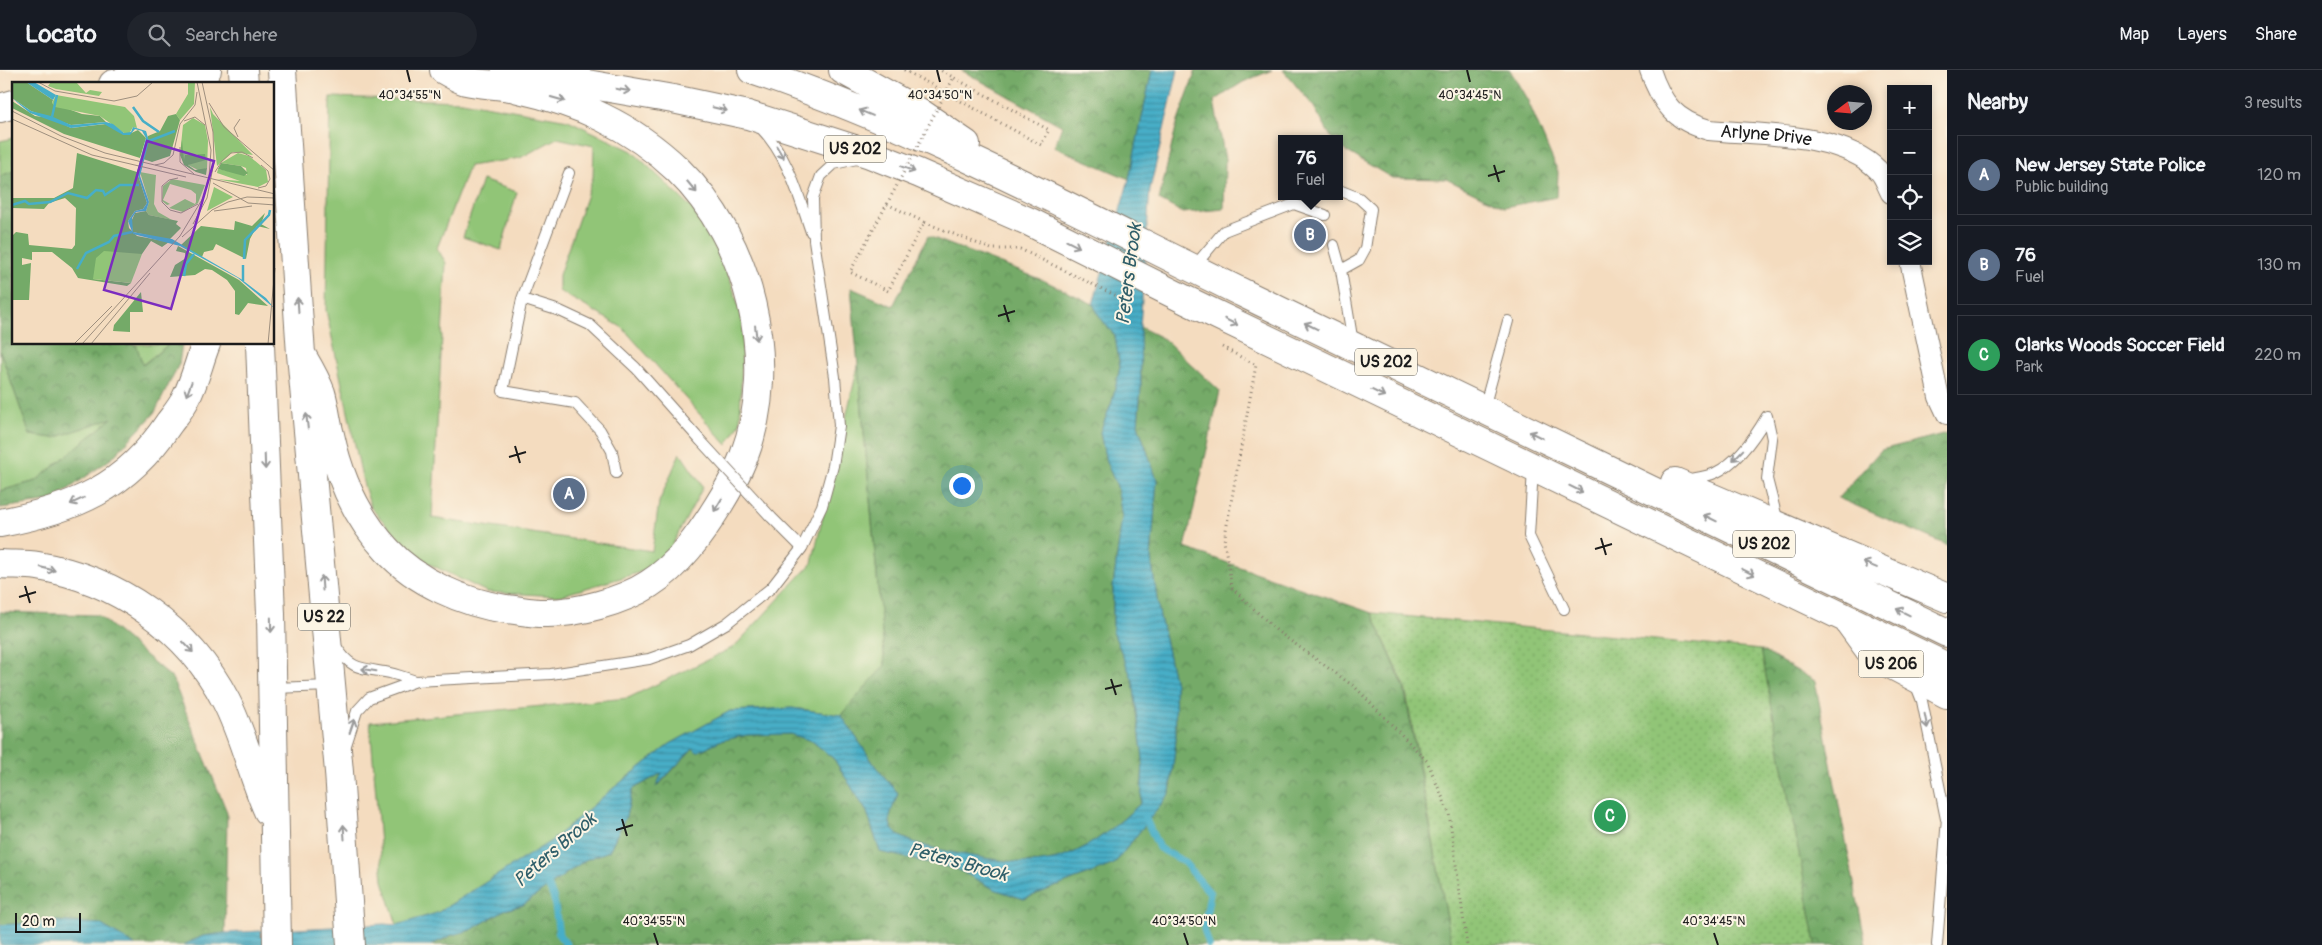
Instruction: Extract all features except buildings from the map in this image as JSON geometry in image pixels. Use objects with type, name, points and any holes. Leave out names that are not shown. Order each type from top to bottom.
[{"type":"highway","points":[[127,82],[206,70]]},
{"type":"highway","name":"US 22","points":[[282,70],[301,354],[339,772],[351,945]]},
{"type":"highway","points":[[301,354],[320,390],[330,436],[340,468],[358,512],[370,530],[406,568],[440,588],[487,606],[542,614],[569,612],[617,599],[649,584],[684,554],[709,521],[736,476],[747,447],[755,404],[759,366],[756,331],[748,287],[739,262],[726,236],[703,199],[681,173],[665,158],[638,138],[598,114],[576,104],[544,95],[510,87],[465,81],[444,70]]},
{"type":"highway","name":"US 202","points":[[506,70],[672,99],[748,115],[883,159],[1030,222],[1188,301],[1947,667]]},
{"type":"highway","name":"US 202","points":[[752,70],[820,93],[885,121],[1037,192],[1947,633]]},
{"type":"highway","points":[[843,70],[918,112],[1037,192]]},
{"type":"highway","points":[[0,523],[34,516],[67,506],[97,492],[130,470],[161,436],[186,398],[206,345]]},
{"type":"highway","points":[[260,345],[272,688],[277,945]]},
{"type":"highway","points":[[1580,456],[1645,469],[1947,598]]},
{"type":"highway","points":[[0,564],[38,566],[86,580],[120,594],[145,609],[173,631],[201,662],[227,702],[275,829]]},
{"type":"highway","name":"US 206","points":[[1848,620],[1873,655],[1947,694]]},
{"type":"street","name":"Arlyne Drive","points":[[1650,70],[1664,101],[1675,115],[1691,126],[1709,130],[1818,140],[1855,153],[1879,170],[1887,185]]},
{"type":"street","points":[[1911,265],[1939,397],[1947,414]]},
{"type":"lane","points":[[748,115],[772,140],[787,165],[814,240]]},
{"type":"lane","points":[[339,772],[357,712],[369,698],[416,681],[551,674],[649,659],[689,645],[727,623],[771,588],[802,548],[822,506],[833,466],[839,426],[835,377],[814,240],[814,198],[821,176],[834,164],[852,159],[883,159]]},
{"type":"lane","points":[[569,173],[522,299],[503,391],[575,403],[604,437],[612,451],[616,472]]},
{"type":"lane","points":[[1341,270],[1359,260],[1365,249],[1371,209],[1359,198],[1343,192]]},
{"type":"lane","points":[[1193,268],[1224,231],[1295,200],[1326,215]]},
{"type":"lane","points":[[1334,245],[1341,270],[1354,347]]},
{"type":"lane","points":[[522,299],[560,311],[590,325],[636,368],[770,516],[802,548]]},
{"type":"lane","points":[[1484,408],[1508,321]]},
{"type":"lane","points":[[1675,482],[1714,473],[1730,463],[1754,438],[1767,416],[1772,439],[1767,479],[1778,526]]},
{"type":"lane","points":[[1533,468],[1530,536],[1564,609]]},
{"type":"lane","points":[[325,630],[343,658],[352,665],[363,670],[387,672],[416,681]]},
{"type":"lane","points":[[1912,675],[1922,701],[1946,819],[1937,945]]},
{"type":"lane","points":[[272,688],[331,686]]},
{"type":"path","points":[[904,70],[911,72],[1041,145],[1049,130],[940,70]]},
{"type":"path","points":[[924,222],[888,291],[850,272],[954,77]]},
{"type":"path","points":[[887,204],[924,222],[992,249],[1020,249],[1132,303]]},
{"type":"path","points":[[1256,364],[1224,541],[1232,588],[1277,631],[1356,688],[1427,761],[1449,813],[1467,945]]},
{"type":"green space","points":[[961,70],[1152,70],[1129,179],[1054,147],[1062,126]]},
{"type":"green space","points":[[1196,70],[1272,70],[1243,82],[1214,101],[1225,159],[1224,209],[1183,213],[1159,200],[1176,127]]},
{"type":"green space","points":[[1283,70],[1510,70],[1528,101],[1558,172],[1557,197],[1504,207],[1446,179],[1392,178],[1343,149],[1343,135],[1330,135],[1314,107]]},
{"type":"green space","points":[[330,97],[462,101],[568,120],[632,151],[700,216],[726,267],[743,319],[740,423],[727,445],[623,328],[559,291],[559,275],[593,177],[594,146],[557,138],[520,158],[469,166],[437,248],[446,263],[432,518],[652,551],[659,502],[680,453],[703,487],[669,551],[648,570],[559,596],[487,592],[417,558],[371,508],[363,482],[326,310]]},
{"type":"green space","points":[[12,138],[12,172],[0,176],[0,141]]},
{"type":"green space","points":[[12,172],[12,345],[136,345],[143,365],[168,345],[182,345],[179,364],[154,414],[112,458],[52,501],[0,508],[0,491],[36,481],[112,418],[54,438],[30,435],[0,351],[0,176]]},
{"type":"green space","points":[[482,180],[517,192],[501,250],[463,237]]},
{"type":"green space","points":[[928,236],[1045,281],[1093,304],[1100,317],[1115,336],[1120,367],[1112,402],[1100,432],[1106,462],[1117,486],[1122,517],[1113,587],[1113,632],[1133,681],[1143,759],[1141,803],[1115,826],[1087,846],[1058,859],[1029,863],[999,860],[935,849],[902,837],[893,830],[890,821],[891,811],[898,793],[876,767],[841,715],[885,665],[851,288],[893,306]]},
{"type":"green space","points":[[1140,327],[1164,339],[1220,391],[1185,548],[1372,613],[1404,687],[1452,945],[431,945],[452,935],[471,930],[504,910],[523,905],[585,860],[609,851],[626,816],[633,789],[662,773],[658,786],[693,748],[697,752],[719,741],[747,735],[790,734],[812,741],[834,759],[867,812],[880,852],[957,869],[994,889],[1024,899],[1114,864],[1170,793],[1176,740],[1175,684],[1159,612],[1151,558],[1157,480],[1138,425],[1141,387]]},
{"type":"green space","points":[[136,345],[168,345],[142,365]]},
{"type":"green space","points":[[0,351],[30,435],[54,438],[114,417],[36,481],[0,491]]},
{"type":"green space","points":[[858,366],[885,666],[841,715],[792,708],[730,711],[670,744],[611,790],[551,841],[437,913],[397,925],[383,881],[370,722],[628,698],[734,647],[812,563]]},
{"type":"green space","points":[[1947,433],[1947,545],[1838,498],[1881,450]]},
{"type":"green space","points":[[0,612],[98,615],[172,678],[227,812],[225,933],[203,936],[183,945],[135,945],[100,924],[57,921],[0,925]]},
{"type":"green space","points":[[1372,613],[1761,650],[1816,945],[1452,945],[1405,687]]},
{"type":"green space","points":[[1761,650],[1815,681],[1866,945],[1816,945]]},
{"type":"water","name":"Peters Brook","points":[[1152,70],[1178,70],[1150,189],[1140,327],[1141,387],[1138,425],[1157,480],[1151,558],[1159,612],[1175,684],[1176,740],[1170,793],[1114,864],[1024,899],[994,889],[957,869],[880,852],[867,812],[834,759],[812,741],[790,734],[747,735],[719,741],[697,752],[693,748],[656,787],[662,773],[633,789],[626,816],[609,851],[585,860],[523,905],[504,910],[471,930],[452,935],[431,945],[183,945],[203,936],[225,933],[384,924],[397,925],[437,913],[551,841],[611,790],[670,744],[730,711],[792,708],[841,715],[876,767],[898,793],[890,816],[893,830],[902,837],[935,849],[1017,862],[1033,863],[1058,859],[1087,846],[1106,833],[1141,803],[1143,759],[1133,681],[1113,632],[1113,587],[1122,517],[1117,486],[1106,462],[1100,432],[1112,402],[1120,367],[1115,336],[1100,317],[1093,304],[1129,179]]},
{"type":"water","points":[[57,921],[100,924],[135,945],[0,945],[0,925]]},
{"type":"waterway","points":[[1144,815],[1159,848],[1183,861],[1210,893],[1204,929],[1209,945]]},
{"type":"waterway","name":"Peters Brook","points":[[546,880],[554,899],[559,935],[567,945]]},
{"type":"place","name":"76","points":[[1310,235]]},
{"type":"place","name":"New Jersey State Police","points":[[569,494]]},
{"type":"place","name":"Clarks Woods Soccer Field","points":[[1610,816]]}]
